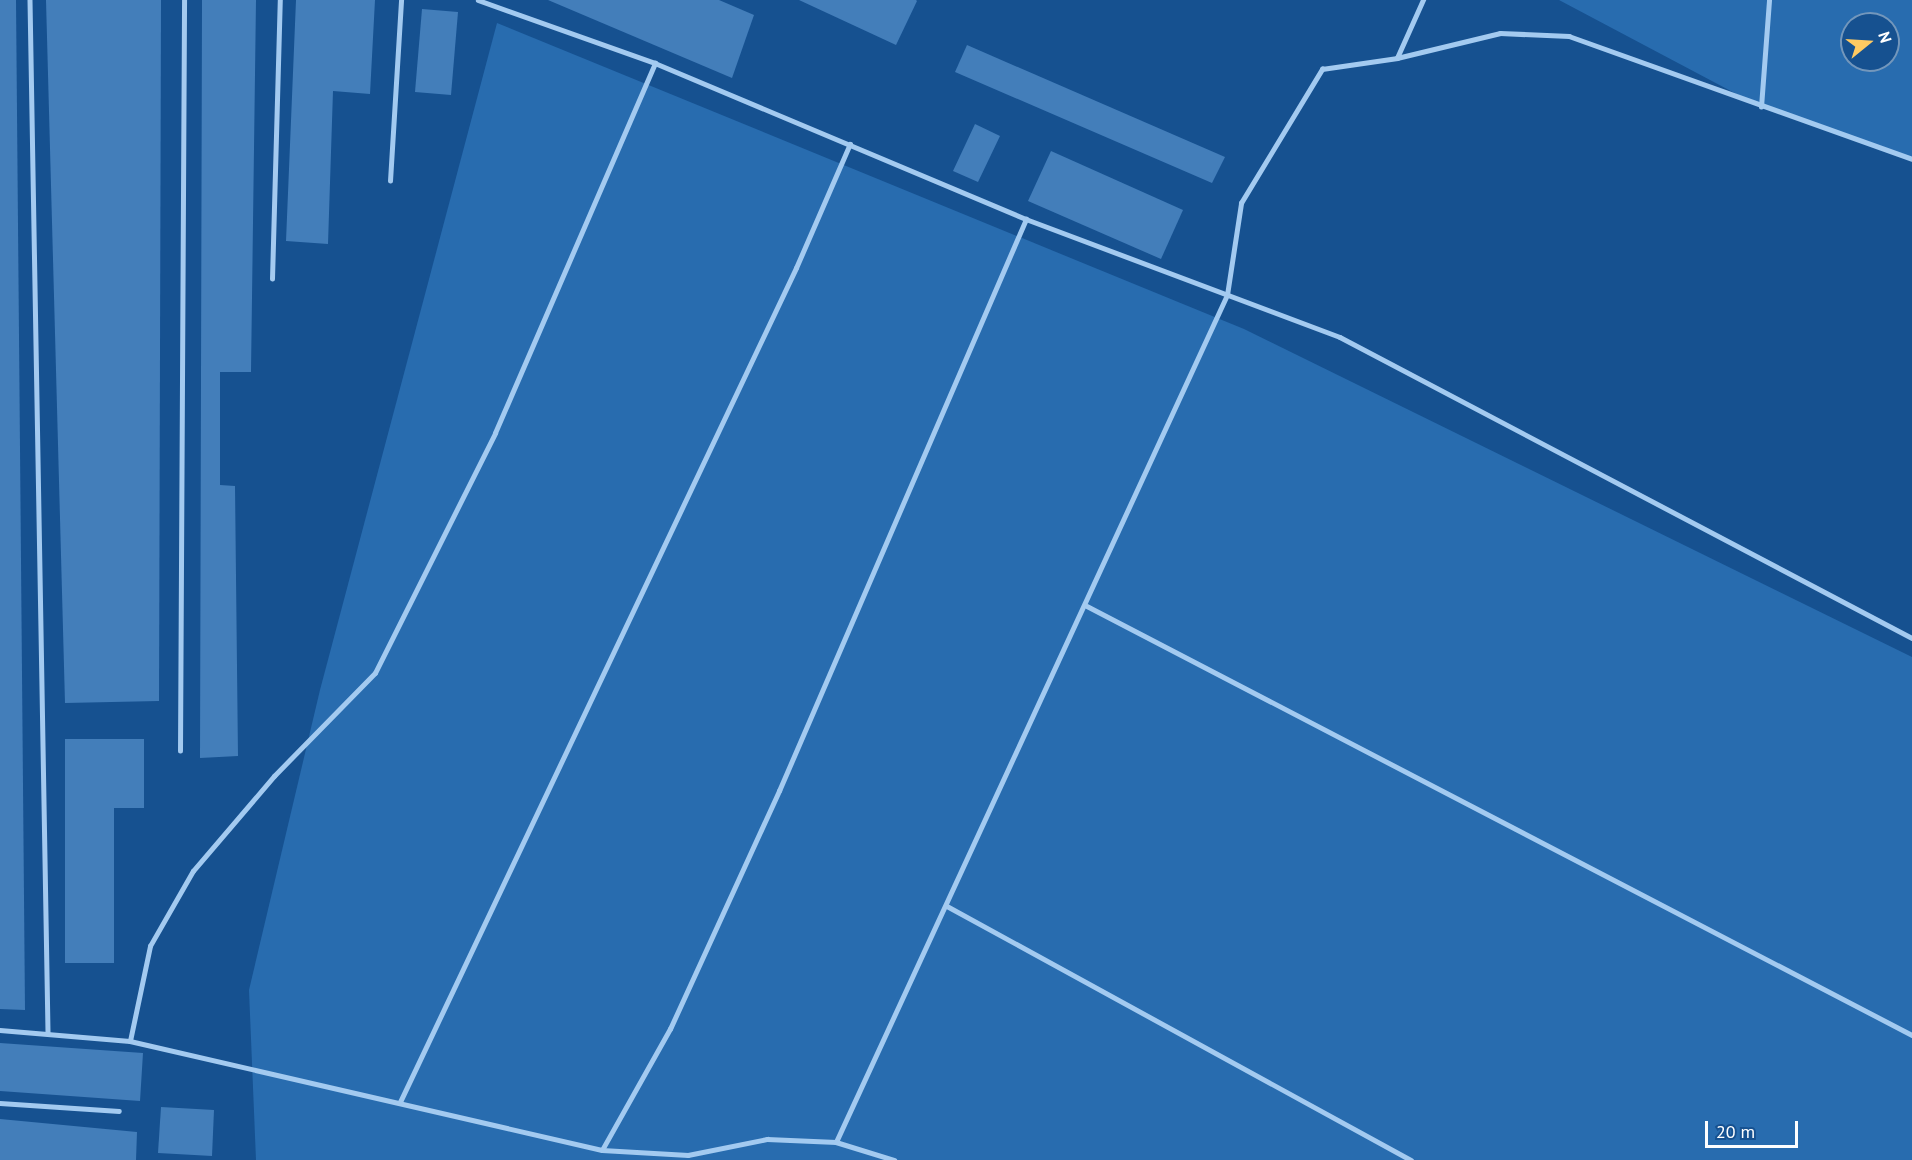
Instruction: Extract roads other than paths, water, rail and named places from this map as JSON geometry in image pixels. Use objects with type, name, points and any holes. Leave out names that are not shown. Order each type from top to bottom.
[{"type":"lane","points":[[30,0],[48,1034]]},
{"type":"lane","points":[[180,751],[184,0]]},
{"type":"lane","points":[[272,279],[280,0]]},
{"type":"lane","points":[[390,181],[401,0]]},
{"type":"lane","points":[[478,0],[655,63],[1026,219],[1340,337],[1912,639]]},
{"type":"lane","points":[[1397,58],[1422,0]]},
{"type":"lane","points":[[1761,107],[1769,0]]},
{"type":"lane","points":[[836,1142],[1088,606],[1227,295],[1241,203],[1322,69],[1397,58],[1500,33],[1569,36],[1761,107],[1912,159]]},
{"type":"lane","points":[[130,1041],[150,946],[194,871],[274,776],[375,673],[495,433],[655,63]]},
{"type":"lane","points":[[400,1102],[791,279],[850,144]]},
{"type":"lane","points":[[602,1150],[670,1029],[779,791],[1026,219]]},
{"type":"lane","points":[[1088,606],[1912,1035]]},
{"type":"lane","points":[[946,906],[1411,1160]]},
{"type":"lane","points":[[0,1030],[130,1041],[602,1150],[688,1155],[767,1139],[836,1142],[894,1160]]},
{"type":"lane","points":[[0,1103],[119,1111]]}]
